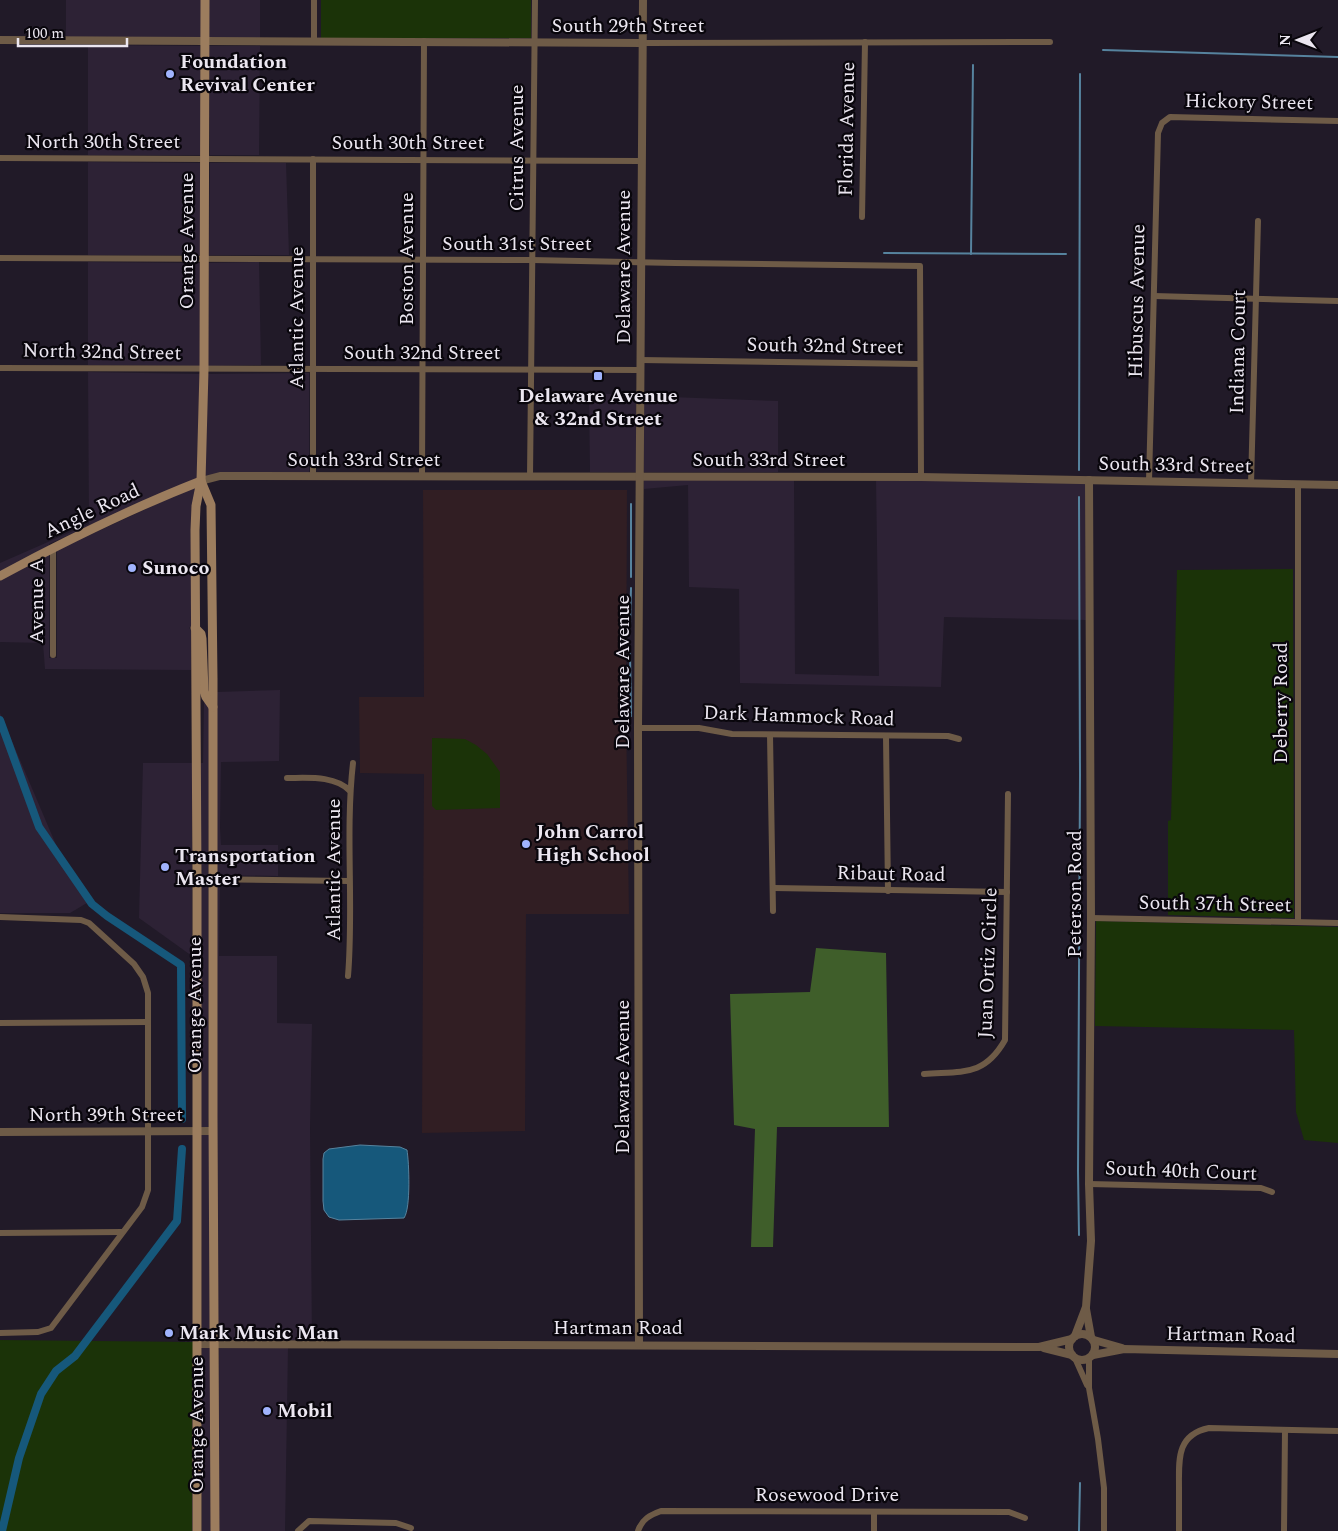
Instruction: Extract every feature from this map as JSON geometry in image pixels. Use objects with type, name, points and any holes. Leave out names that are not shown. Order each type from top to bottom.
[{"type":"main road","name":"Orange Avenue","points":[[197,1531],[195,628],[196,506],[201,481],[204,370],[205,0]]},
{"type":"main road","name":"Orange Avenue","points":[[201,481],[211,505],[215,1531]]},
{"type":"main road","name":"Angle Road","points":[[0,576],[53,548],[166,495],[201,481]]},
{"type":"main road","points":[[195,628],[202,639],[204,691],[213,707]]},
{"type":"street","points":[[314,0],[314,42]]},
{"type":"street","name":"Citrus Avenue","points":[[530,477],[535,0]]},
{"type":"street","name":"Delaware Avenue","points":[[639,1344],[638,728],[643,0]]},
{"type":"street","name":"South 29th Street","points":[[0,40],[534,43],[1050,42]]},
{"type":"street","name":"Boston Avenue","points":[[422,477],[424,42]]},
{"type":"street","name":"Florida Avenue","points":[[862,217],[865,42]]},
{"type":"street","name":"Hickory Street","points":[[1162,123],[1170,117],[1338,121]]},
{"type":"street","name":"Hibuscus Avenue","points":[[1149,481],[1158,133],[1162,123]]},
{"type":"street","name":"North 30th Street","points":[[0,158],[205,159]]},
{"type":"street","name":"South 30th Street","points":[[205,159],[641,161]]},
{"type":"street","name":"Atlantic Avenue","points":[[313,159],[313,476]]},
{"type":"street","name":"Indiana Court","points":[[1251,484],[1258,222]]},
{"type":"street","name":"South 31st Street","points":[[0,258],[313,258],[920,266],[920,364]]},
{"type":"street","points":[[1154,296],[1338,301]]},
{"type":"street","name":"South 32nd Street","points":[[640,360],[920,364]]},
{"type":"street","points":[[920,364],[921,477]]},
{"type":"street","name":"North 32nd Street","points":[[0,368],[204,370]]},
{"type":"street","name":"South 32nd Street","points":[[204,370],[640,370]]},
{"type":"street","name":"South 33rd Street","points":[[201,481],[220,476],[921,477],[1338,486]]},
{"type":"street","name":"Peterson Road","points":[[1089,480],[1091,918],[1089,1184],[1091,1240],[1086,1307],[1092,1338]]},
{"type":"street","name":"Deberry Road","points":[[1298,484],[1298,922]]},
{"type":"street","name":"Avenue A","points":[[53,548],[53,655]]},
{"type":"street","name":"Dark Hammock Road","points":[[638,728],[699,728],[732,734],[948,736],[959,739]]},
{"type":"street","points":[[770,735],[773,911]]},
{"type":"street","points":[[886,736],[888,891]]},
{"type":"street","name":"Atlantic Avenue","points":[[348,976],[350,944],[350,792],[353,763]]},
{"type":"street","points":[[287,778],[328,780],[340,783],[350,792]]},
{"type":"street","name":"Juan Ortiz Circle","points":[[924,1074],[963,1071],[984,1066],[998,1053],[1005,1040],[1008,794]]},
{"type":"street","points":[[197,878],[349,881]]},
{"type":"street","name":"Ribaut Road","points":[[774,888],[1007,892]]},
{"type":"street","points":[[0,917],[71,918],[89,923],[134,964],[142,977],[148,993],[149,1130],[148,1190],[142,1207],[56,1323],[50,1328],[38,1332],[0,1333]]},
{"type":"street","name":"South 37th Street","points":[[1091,918],[1338,923]]},
{"type":"street","points":[[0,1023],[148,1022]]},
{"type":"street","name":"North 39th Street","points":[[0,1132],[213,1131]]},
{"type":"street","name":"South 40th Court","points":[[1089,1184],[1261,1188],[1272,1192]]},
{"type":"street","points":[[0,1233],[122,1232]]},
{"type":"street","name":"Peterson Road","points":[[1073,1337],[1086,1307]]},
{"type":"street","points":[[1089,1388],[1069,1346],[1073,1337],[1083,1334],[1092,1338],[1096,1348],[1091,1357],[1089,1388],[1104,1488],[1104,1531]]},
{"type":"street","name":"Hartman Road","points":[[1039,1347],[1073,1337]]},
{"type":"street","name":"Hartman Road","points":[[1092,1338],[1124,1349]]},
{"type":"street","name":"Hartman Road","points":[[198,1344],[639,1344],[1039,1347],[1074,1357]]},
{"type":"street","name":"Hartman Road","points":[[1091,1357],[1124,1349],[1338,1354]]},
{"type":"street","points":[[1074,1357],[1082,1360],[1091,1357]]},
{"type":"street","points":[[1179,1531],[1179,1454],[1193,1433],[1209,1428],[1338,1431]]},
{"type":"street","points":[[1284,1531],[1285,1430]]},
{"type":"street","name":"Rosewood Drive","points":[[638,1531],[640,1524],[648,1516],[661,1511],[1008,1512],[1025,1518]]},
{"type":"street","points":[[874,1512],[874,1531]]},
{"type":"street","points":[[298,1531],[309,1521],[396,1523],[411,1528]]},
{"type":"shaded area","points":[[66,0],[201,0],[201,38],[66,37]]},
{"type":"shaded area","points":[[209,0],[260,0],[260,38],[209,38]]},
{"type":"shaded area","points":[[88,45],[200,46],[201,155],[88,155]]},
{"type":"shaded area","points":[[209,46],[260,46],[259,155],[210,155]]},
{"type":"shaded area","points":[[88,162],[201,163],[200,255],[88,255]]},
{"type":"shaded area","points":[[210,163],[286,163],[289,255],[209,255]]},
{"type":"shaded area","points":[[88,262],[200,263],[200,366],[88,365]]},
{"type":"shaded area","points":[[259,262],[261,365],[208,366],[209,263]]},
{"type":"shaded area","points":[[88,372],[200,374],[197,478],[49,544],[49,546],[0,572],[0,563],[89,524]]},
{"type":"shaded area","points":[[309,373],[309,473],[205,476],[208,374]]},
{"type":"shaded area","points":[[589,394],[636,394],[636,472],[590,472]]},
{"type":"shaded area","points":[[644,396],[778,401],[778,472],[644,472]]},
{"type":"shaded area","points":[[644,479],[794,480],[795,674],[879,676],[876,480],[1085,483],[1086,620],[944,617],[941,687],[740,683],[739,589],[689,587],[688,485],[644,489]]},
{"type":"shaded area","points":[[196,487],[191,530],[191,626],[189,628],[191,630],[191,670],[45,669],[43,643],[0,642],[0,580],[49,554],[49,658],[57,658],[57,550]]},
{"type":"shaded area","name":"John Carrol High School","points":[[423,490],[627,490],[626,714],[629,914],[526,914],[525,1131],[422,1133],[424,774],[360,773],[359,697],[424,697]]},
{"type":"shaded area","points":[[280,690],[279,761],[221,762],[220,828],[221,845],[278,845],[278,876],[216,875],[217,692]]},
{"type":"shaded area","points":[[204,702],[209,708],[208,875],[201,875],[200,763],[203,763]]},
{"type":"shaded area","points":[[0,713],[71,880],[92,900],[70,913],[0,913]]},
{"type":"shaded area","points":[[143,763],[192,763],[192,956],[139,918]]},
{"type":"shaded area","points":[[201,882],[208,882],[208,1127],[201,1127]]},
{"type":"shaded area","points":[[216,883],[220,883],[219,956],[277,956],[277,1023],[312,1024],[310,1128],[312,1340],[218,1340]]},
{"type":"shaded area","points":[[201,1135],[209,1135],[210,1340],[202,1340]]},
{"type":"shaded area","points":[[202,1347],[210,1347],[211,1531],[202,1531]]},
{"type":"shaded area","points":[[219,1347],[288,1347],[285,1531],[219,1531]]},
{"type":"green space","points":[[321,0],[531,0],[531,38],[321,38]]},
{"type":"green space","points":[[1293,569],[1294,918],[1168,915],[1168,821],[1171,820],[1177,570]]},
{"type":"green space","points":[[432,738],[465,739],[487,754],[500,772],[500,808],[436,810],[432,806]]},
{"type":"green space","points":[[1096,921],[1338,927],[1338,1143],[1304,1140],[1296,1112],[1294,1030],[1095,1026]]},
{"type":"green space","points":[[816,948],[886,953],[889,1127],[777,1127],[773,1247],[751,1247],[755,1129],[734,1125],[730,994],[810,992]]},
{"type":"green space","points":[[0,1340],[193,1342],[192,1531],[0,1531]]},
{"type":"water","points":[[360,1145],[400,1147],[407,1150],[409,1195],[404,1218],[339,1220],[329,1217],[324,1210],[324,1153],[329,1149]]},
{"type":"waterway","points":[[1103,50],[1338,57]]},
{"type":"waterway","points":[[971,254],[973,65]]},
{"type":"waterway","points":[[1079,470],[1080,74]]},
{"type":"waterway","points":[[884,253],[1066,254]]},
{"type":"waterway","points":[[1079,497],[1079,1235]]},
{"type":"waterway","points":[[631,504],[631,577]]},
{"type":"waterway","points":[[630,626],[631,588]]},
{"type":"waterway","points":[[630,652],[631,716]]},
{"type":"waterway","points":[[0,720],[39,827],[92,904],[181,965],[182,1119]]},
{"type":"waterway","points":[[2,1531],[19,1458],[41,1394],[56,1371],[75,1356],[177,1221],[182,1149]]},
{"type":"waterway","points":[[1079,1531],[1080,1483]]},
{"type":"place","name":"Foundation Revival Center","points":[[170,74]]},
{"type":"place","name":"Delaware Avenue & 32nd Street","points":[[598,376]]},
{"type":"place","name":"Sunoco","points":[[132,568]]},
{"type":"place","name":"John Carrol High School","points":[[526,844]]},
{"type":"place","name":"Transportation Master","points":[[165,867]]},
{"type":"place","name":"Mark Music Man","points":[[169,1333]]},
{"type":"place","name":"Mobil","points":[[267,1411]]}]
